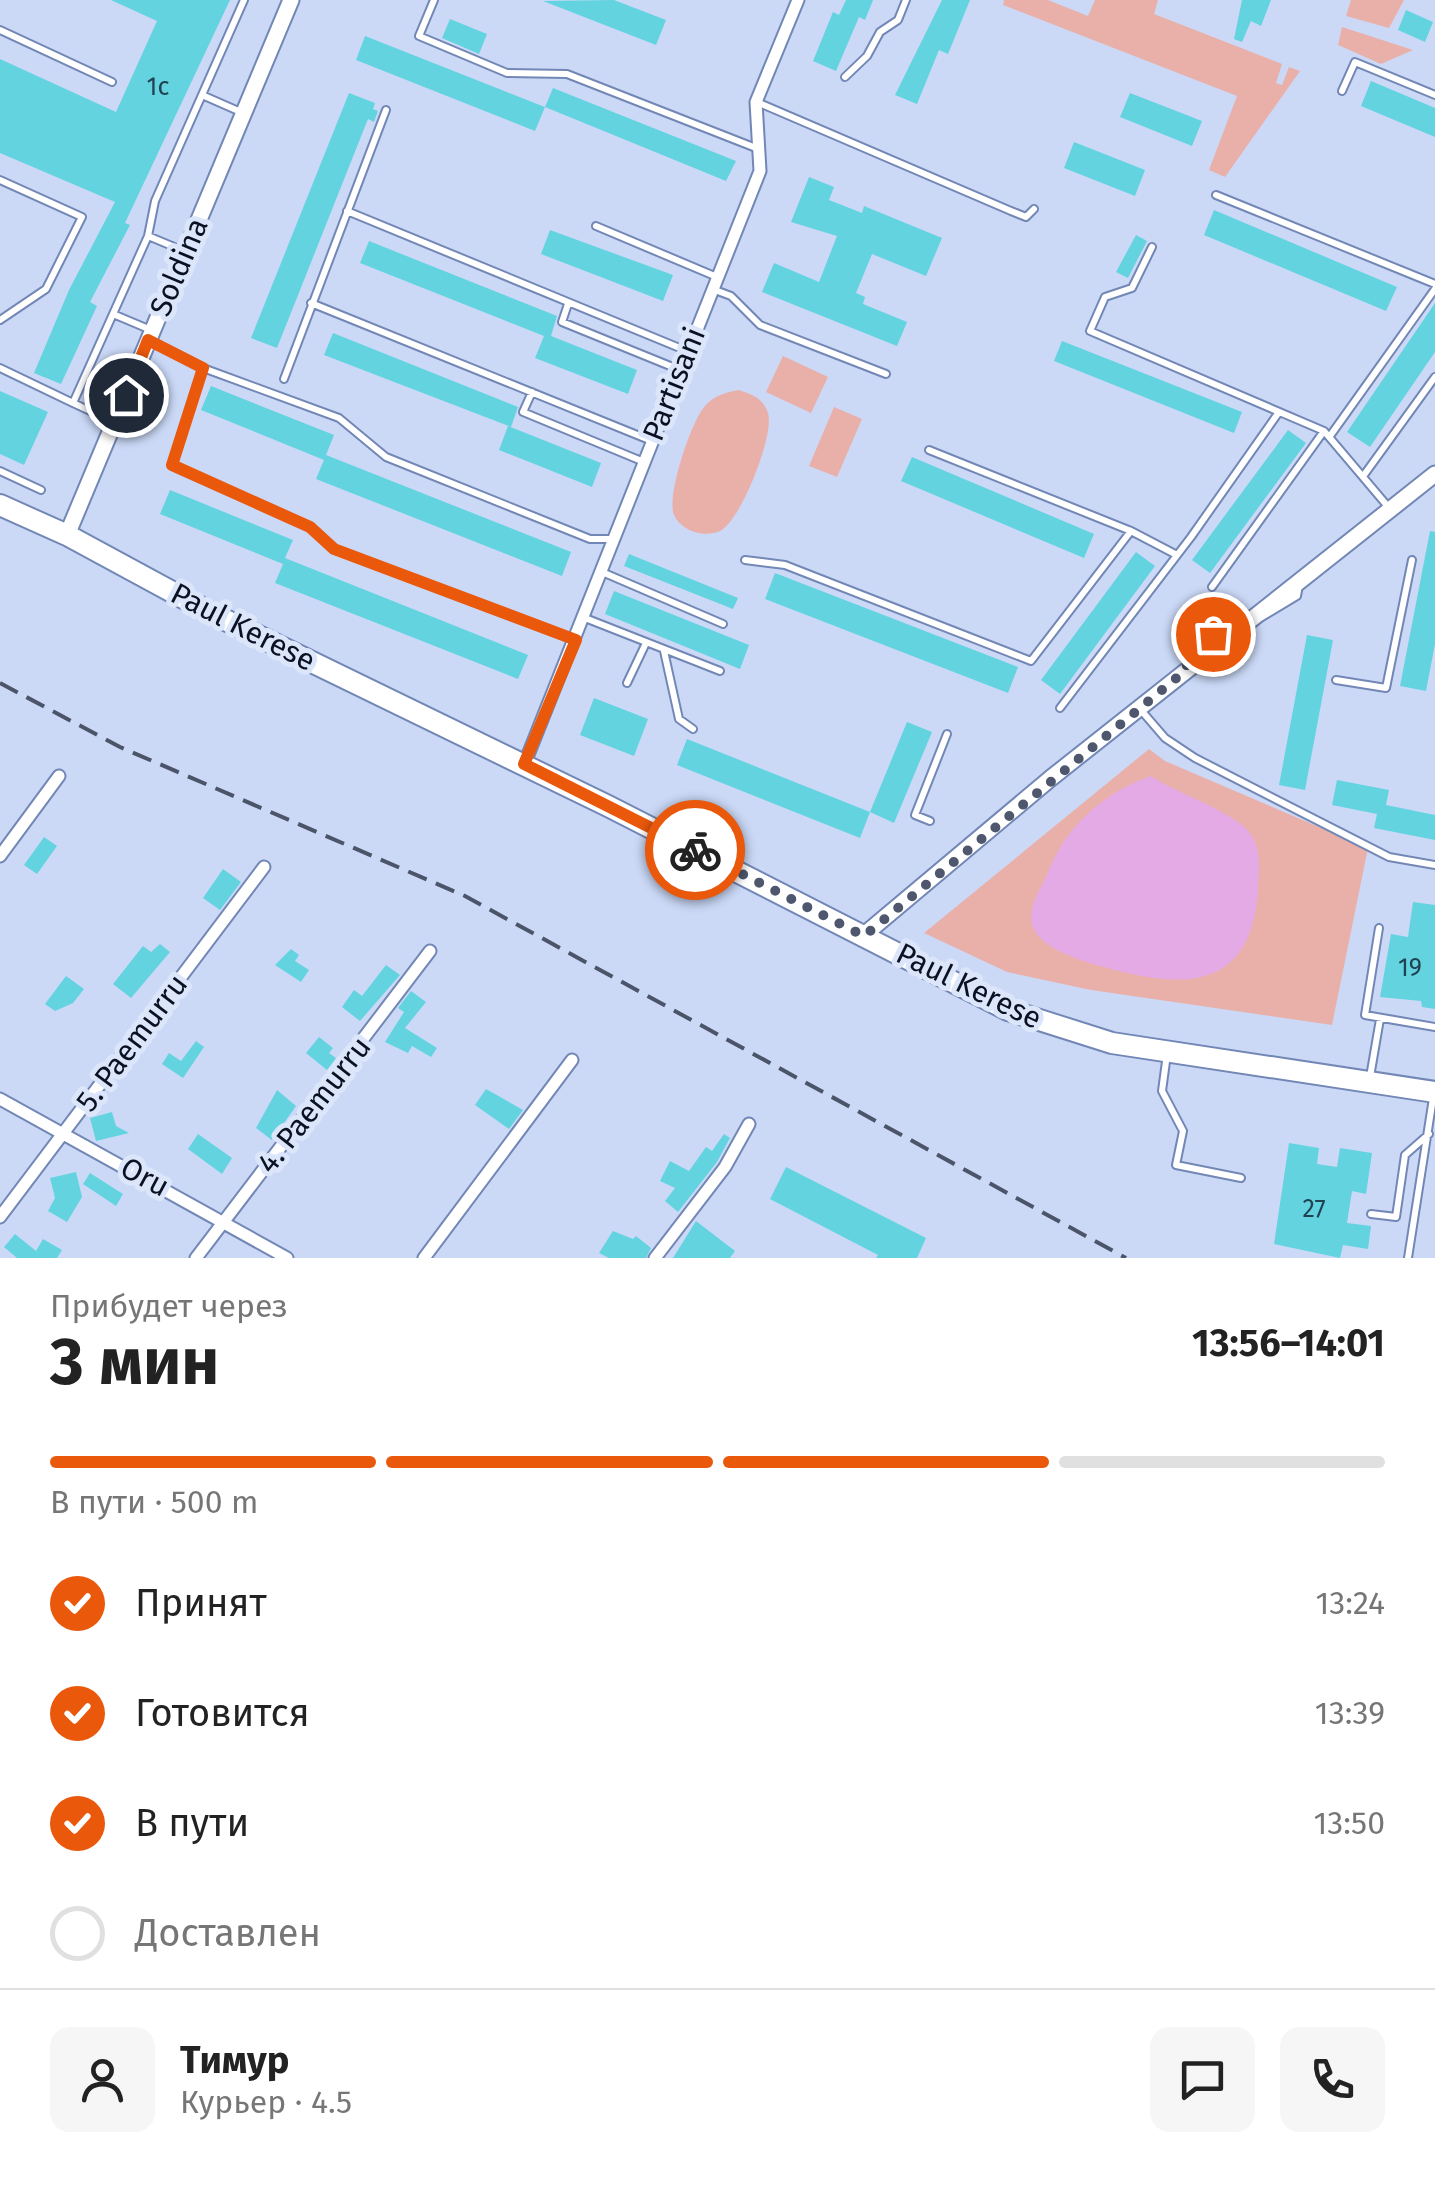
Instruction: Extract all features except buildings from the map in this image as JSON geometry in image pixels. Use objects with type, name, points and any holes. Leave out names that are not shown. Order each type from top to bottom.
[{"type":"highway","name":"Paul Kerese","points":[[0,506],[67,535],[211,613],[524,764],[1008,1010],[1060,1030],[1167,1053],[1434,1092]]},
{"type":"street","name":"Soldina","points":[[67,535],[291,0]]},
{"type":"street","name":"Partisani","points":[[524,764],[760,171],[756,102],[798,0]]},
{"type":"street","points":[[864,936],[1139,708],[1435,474]]},
{"type":"street","points":[[1,854],[59,776]]},
{"type":"street","name":"5. Paemurru","points":[[0,1217],[264,867]]},
{"type":"street","name":"4. Paemurru","points":[[196,1258],[430,951]]},
{"type":"street","points":[[424,1258],[572,1060]]},
{"type":"street","name":"Oru","points":[[0,1099],[225,1220],[287,1258]]},
{"type":"street","points":[[655,1258],[724,1167],[749,1124]]},
{"type":"lane","points":[[74,403],[148,236],[155,201],[244,0]]},
{"type":"lane","points":[[434,0],[419,36],[507,73],[567,74],[756,148]]},
{"type":"lane","points":[[845,77],[867,56],[880,32],[898,20],[906,0]]},
{"type":"lane","points":[[0,30],[112,82]]},
{"type":"lane","points":[[1342,92],[1354,62],[1435,95]]},
{"type":"lane","points":[[202,95],[244,113]]},
{"type":"lane","points":[[756,102],[1011,212],[1026,217],[1034,208]]},
{"type":"lane","points":[[284,379],[386,110]]},
{"type":"lane","points":[[0,180],[82,218],[46,290],[0,320]]},
{"type":"lane","points":[[1212,586],[1435,287],[1216,195]]},
{"type":"lane","points":[[347,211],[687,351]]},
{"type":"lane","points":[[596,226],[715,283],[760,325],[886,374]]},
{"type":"lane","points":[[148,236],[186,252]]},
{"type":"lane","points":[[1152,247],[1132,288],[1105,297],[1090,331],[1327,434],[1390,509]]},
{"type":"lane","points":[[311,303],[652,441]]},
{"type":"lane","points":[[568,304],[562,322],[680,370]]},
{"type":"lane","points":[[114,314],[203,368],[339,418],[386,456],[590,539],[614,539]]},
{"type":"lane","points":[[0,368],[114,422]]},
{"type":"lane","points":[[203,368],[172,465],[310,527],[334,549],[576,640]]},
{"type":"lane","points":[[1364,475],[1435,377]]},
{"type":"lane","points":[[532,392],[524,412],[644,462]]},
{"type":"lane","points":[[1060,708],[1174,554],[1191,537],[1279,412]]},
{"type":"lane","points":[[929,450],[1131,531],[1174,554]]},
{"type":"lane","points":[[0,471],[40,490]]},
{"type":"lane","points":[[745,560],[785,566],[1032,661],[1131,531]]},
{"type":"lane","points":[[1336,680],[1386,688],[1412,560]]},
{"type":"lane","points":[[601,572],[722,624]]},
{"type":"lane","points":[[584,618],[720,672]]},
{"type":"lane","points":[[627,683],[646,642]]},
{"type":"lane","points":[[664,650],[680,720],[694,729]]},
{"type":"lane","points":[[1139,708],[1165,738],[1195,758],[1389,858],[1435,865]]},
{"type":"lane","points":[[930,821],[915,815],[947,734]]},
{"type":"lane","points":[[1379,928],[1365,1016],[1435,1027]]},
{"type":"lane","points":[[1368,1083],[1380,1019]]},
{"type":"lane","points":[[1167,1053],[1162,1090],[1183,1131],[1176,1166],[1241,1178]]},
{"type":"lane","points":[[1408,1258],[1434,1092]]},
{"type":"lane","points":[[1371,1214],[1396,1217],[1405,1155],[1430,1134]]},
{"type":"shaded area","points":[[1004,0],[1048,0],[1088,16],[1095,0],[1158,0],[1154,14],[1282,64],[1276,83],[1282,85],[1289,67],[1300,71],[1225,177],[1209,170],[1237,96],[1003,5]]},
{"type":"shaded area","points":[[1351,0],[1404,0],[1389,28],[1346,16]]},
{"type":"shaded area","points":[[1342,27],[1413,50],[1381,64],[1338,45]]},
{"type":"shaded area","points":[[783,356],[828,377],[811,413],[766,392]]},
{"type":"shaded area","points":[[739,390],[760,400],[768,413],[761,457],[746,495],[728,524],[714,533],[694,532],[677,521],[672,506],[681,459],[705,406],[720,395]]},
{"type":"shaded area","points":[[834,407],[862,419],[837,477],[809,466]]},
{"type":"shaded area","points":[[1149,749],[1165,761],[1368,848],[1332,1025],[1091,990],[1007,972],[924,933]]},
{"type":"shaded area","points":[[1151,776],[1241,824],[1256,845],[1259,874],[1253,923],[1242,948],[1227,965],[1208,975],[1160,979],[1104,967],[1053,948],[1033,927],[1036,898],[1066,839],[1103,801]]},
{"type":"railway","points":[[0,683],[120,747],[465,896],[1126,1258]]},
{"type":"way so far","points":[[695,850],[864,936],[1185,671],[1190,653],[1213,634]]},
{"type":"route","points":[[126,395],[148,340],[203,368],[172,465],[310,527],[334,549],[576,640],[524,764],[695,850]]}]
